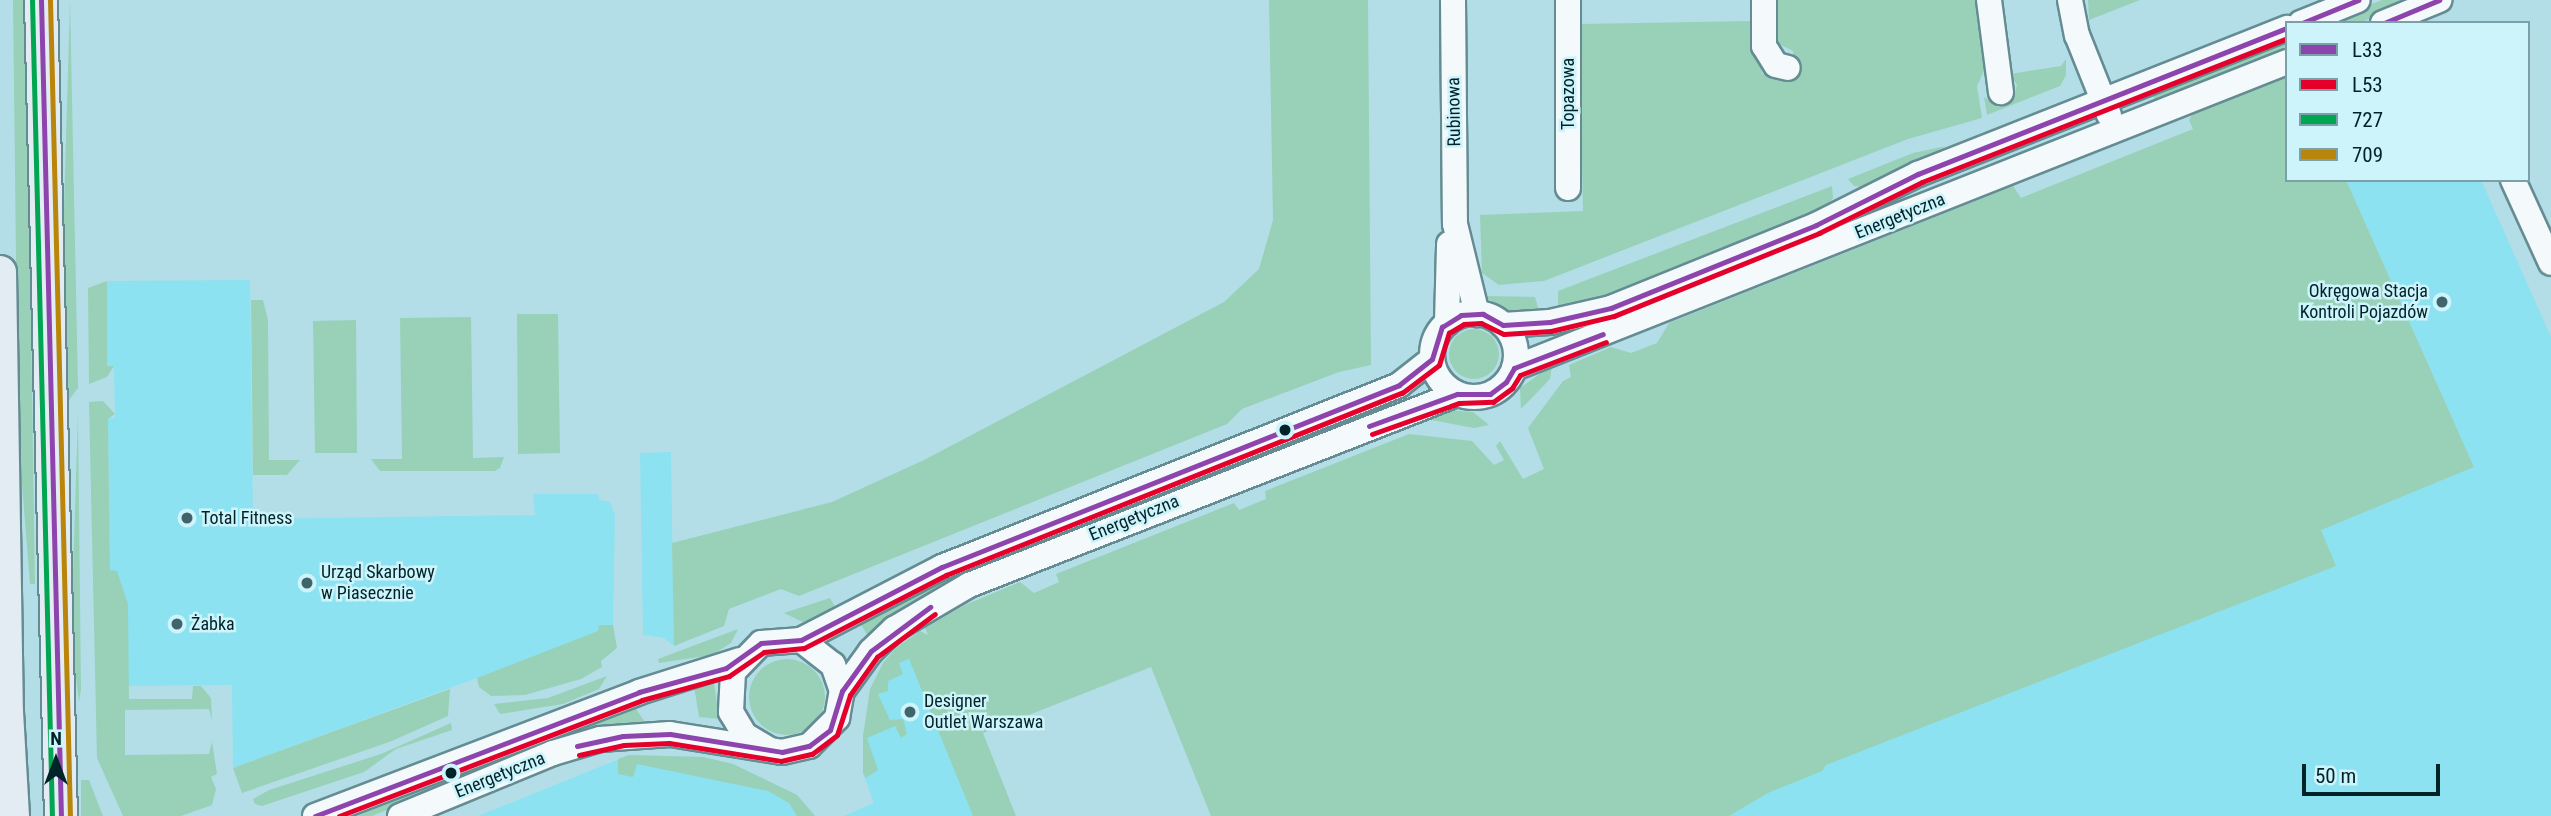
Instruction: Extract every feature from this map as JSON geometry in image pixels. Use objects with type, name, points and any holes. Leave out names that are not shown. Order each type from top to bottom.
[{"type":"main road","points":[[41,0],[61,816]]},
{"type":"main road","points":[[0,272],[7,712],[13,816]]},
{"type":"street","name":"Rubinowa","points":[[1453,0],[1455,223],[1477,314]]},
{"type":"street","name":"Topazowa","points":[[1568,0],[1568,188]]},
{"type":"street","points":[[1764,0],[1765,46],[1776,65],[1788,68]]},
{"type":"street","points":[[1989,0],[2001,92]]},
{"type":"street","points":[[2070,0],[2077,35],[2115,130]]},
{"type":"street","points":[[2306,21],[2358,0]]},
{"type":"street","points":[[2389,21],[2436,6]]},
{"type":"street","name":"Energetyczna","points":[[1477,314],[1503,325],[1550,323],[1611,308],[1816,225],[1918,174],[2285,29]]},
{"type":"street","name":"Energetyczna","points":[[400,816],[552,754],[600,739],[687,735],[795,751],[820,739],[837,718],[842,691],[871,651],[894,629],[970,585],[1457,394],[1490,394],[1506,382],[1514,368],[2285,63]]},
{"type":"street","points":[[2514,182],[2551,263]]},
{"type":"street","name":"Rubinowa","points":[[1447,323],[1449,238],[1455,223]]},
{"type":"street","points":[[1457,394],[1439,380],[1432,359],[1436,337],[1447,323],[1461,315],[1477,314]]},
{"type":"street","points":[[1503,325],[1515,345],[1514,368]]},
{"type":"street","name":"Energetyczna","points":[[316,816],[639,692],[740,660],[774,639],[801,640],[942,567],[1399,385],[1432,359]]},
{"type":"street","points":[[801,640],[833,665],[842,691]]},
{"type":"street","points":[[740,660],[729,685],[731,712],[745,735],[768,749]]},
{"type":"shaded area","points":[[2347,182],[2482,182],[2551,337],[2551,816],[1705,816],[1966,671],[2474,467]]},
{"type":"shaded area","points":[[250,280],[253,519],[535,515],[533,494],[598,494],[599,500],[610,502],[615,515],[613,625],[600,625],[598,631],[553,650],[233,768],[232,685],[128,686],[128,604],[117,571],[110,571],[108,418],[115,418],[114,367],[107,366],[107,281]]},
{"type":"shaded area","points":[[671,452],[674,646],[664,638],[643,635],[640,453]]},
{"type":"shaded area","name":"Designer Outlet Warszawa","points":[[909,643],[992,816],[844,816],[874,803],[863,773],[863,736],[876,689]]},
{"type":"shaded area","points":[[629,755],[703,757],[733,764],[797,795],[815,816],[478,816]]},
{"type":"green space","points":[[13,0],[26,0],[35,584],[30,584],[18,433]]},
{"type":"green space","points":[[70,0],[78,388],[66,404],[63,243]]},
{"type":"green space","points":[[1269,0],[1368,0],[1371,365],[1339,372],[1242,409],[1227,424],[799,596],[781,589],[729,609],[724,626],[674,646],[672,543],[832,502],[924,460],[1224,302],[1259,269],[1273,220]]},
{"type":"green space","points":[[1777,0],[1975,0],[1984,71],[1977,86],[1982,118],[1908,139],[1544,281],[1499,285],[1482,273],[1480,215],[1583,211],[1579,24],[1754,21],[1762,74],[1794,73],[1793,51],[1777,43]]},
{"type":"green space","points":[[2088,0],[2140,0],[2089,20]]},
{"type":"green space","points":[[2382,0],[2411,0],[2364,21],[2331,21]]},
{"type":"green space","points":[[2285,39],[2285,53],[2156,104],[2152,92]]},
{"type":"green space","points":[[2066,59],[2066,75],[2060,86],[1987,115],[1984,97],[1998,107],[2013,100],[2017,85],[2010,74],[2061,66]]},
{"type":"green space","points":[[2285,77],[2285,182],[2347,182],[2474,467],[2321,530],[2336,566],[1826,765],[1822,771],[1768,793],[1729,816],[1211,816],[1151,667],[983,733],[1016,816],[973,816],[909,659],[899,663],[903,674],[888,681],[888,691],[878,694],[890,720],[903,719],[907,734],[901,738],[895,726],[867,738],[878,770],[866,778],[863,773],[863,736],[870,689],[883,663],[897,647],[920,631],[928,635],[925,628],[965,605],[1020,582],[1034,593],[1059,582],[1056,574],[1234,503],[1239,510],[1266,499],[1265,491],[1409,434],[1472,441],[1494,465],[1504,460],[1496,446],[1500,441],[1523,479],[1544,469],[1528,428],[1563,381],[1571,377],[1569,365],[1611,347],[1631,353],[1657,343],[1669,323],[2013,186],[2021,198],[2193,129],[2189,120],[2193,113]]},
{"type":"green space","points":[[2079,123],[1886,203],[1839,230],[1561,338],[1561,330],[1605,319],[1882,200]]},
{"type":"green space","points":[[1946,146],[1867,188],[1854,186],[1848,179],[1913,153]]},
{"type":"green space","points":[[1832,186],[1833,198],[1826,209],[1607,299],[1558,312],[1558,291]]},
{"type":"green space","points":[[107,281],[107,366],[114,366],[107,377],[89,384],[88,288]]},
{"type":"green space","points":[[1483,296],[1535,297],[1540,314],[1516,314]]},
{"type":"green space","points":[[251,300],[263,300],[268,320],[269,460],[300,460],[287,475],[253,475]]},
{"type":"green space","points":[[517,314],[558,314],[560,453],[518,454]]},
{"type":"green space","points":[[471,317],[473,458],[504,457],[500,468],[495,471],[380,471],[371,459],[402,459],[400,318]]},
{"type":"green space","points":[[356,320],[357,453],[315,453],[313,321]]},
{"type":"green space","points":[[1474,329],[1492,336],[1499,354],[1492,372],[1474,379],[1456,372],[1449,354],[1456,336]]},
{"type":"green space","points":[[1552,365],[1550,379],[1521,409],[1520,388]]},
{"type":"green space","points":[[1394,400],[1398,404],[959,579],[903,611],[869,638],[860,623],[958,573]]},
{"type":"green space","points":[[103,401],[115,414],[108,419],[110,570],[117,571],[128,604],[129,699],[192,699],[193,686],[201,686],[211,698],[212,720],[209,709],[125,710],[125,755],[209,754],[212,742],[217,774],[211,777],[216,789],[212,805],[181,816],[123,816],[97,758],[89,402]]},
{"type":"green space","points":[[1445,410],[1473,412],[1489,425],[1474,428],[1426,419]]},
{"type":"green space","points":[[78,414],[81,689],[79,702],[71,637]]},
{"type":"green space","points":[[830,598],[838,612],[807,624],[784,613]]},
{"type":"green space","points":[[599,625],[613,625],[617,648],[601,661],[602,667],[581,679],[525,695],[491,696],[479,687],[477,678],[598,631]]},
{"type":"green space","points":[[738,629],[731,643],[712,655],[659,663],[658,659]]},
{"type":"green space","points":[[780,659],[794,659],[808,665],[819,676],[825,697],[822,712],[814,724],[794,735],[780,735],[766,729],[755,718],[749,704],[749,690],[755,676],[766,665]]},
{"type":"green space","points":[[607,676],[599,689],[563,704],[500,714],[494,704],[548,698]]},
{"type":"green space","points":[[714,683],[719,719],[699,717],[694,686]]},
{"type":"green space","points":[[450,689],[448,716],[392,741],[242,793],[233,768]]},
{"type":"green space","points":[[633,704],[646,724],[540,748],[372,816],[357,816]]},
{"type":"green space","points":[[451,723],[452,730],[396,749],[364,772],[262,806],[255,804],[253,799],[269,790],[381,754]]},
{"type":"green space","points":[[629,755],[703,757],[733,764],[797,795],[815,816],[797,816],[789,803],[768,791],[637,764],[633,777],[618,774],[618,759]]},
{"type":"green space","points":[[81,780],[89,780],[103,816],[81,816]]},
{"type":"transit line","name":"727","points":[[32,0],[52,816]]},
{"type":"transit line","name":"L33","points":[[41,0],[61,816]]},
{"type":"transit line","name":"709","points":[[50,0],[70,816]]},
{"type":"transit line","name":"L33","points":[[2307,21],[2358,0]]},
{"type":"transit line","name":"L33","points":[[2389,21],[2439,0]]},
{"type":"transit line","name":"L33","points":[[315,816],[639,692],[726,668],[761,643],[801,640],[942,567],[1399,385],[1432,359],[1442,327],[1461,315],[1483,314],[1503,325],[1550,322],[1611,308],[1816,225],[1918,174],[2285,29]]},
{"type":"transit line","name":"L53","points":[[339,816],[642,700],[729,676],[764,652],[804,648],[946,575],[1402,393],[1439,365],[1449,333],[1464,324],[1481,323],[1504,334],[1551,331],[1614,316],[1819,233],[1922,182],[2285,39]]},
{"type":"transit line","name":"L33","points":[[1369,426],[1457,394],[1490,394],[1506,382],[1514,368],[1603,334]]},
{"type":"transit line","name":"L53","points":[[1372,434],[1459,403],[1493,402],[1512,388],[1520,375],[1606,342]]},
{"type":"transit line","name":"L33","points":[[577,746],[623,736],[670,734],[782,752],[809,746],[830,730],[842,691],[871,651],[930,607]]},
{"type":"transit line","name":"L53","points":[[579,755],[624,745],[669,743],[781,761],[812,754],[837,735],[850,695],[877,657],[935,614]]},
{"type":"place","name":"Okręgowa Stacja Kontroli Pojazdów","points":[[2442,302]]},
{"type":"place","name":"Total Fitness","points":[[187,518]]},
{"type":"place","name":"Urząd Skarbowy w Piasecznie","points":[[307,583]]},
{"type":"place","name":"Żabka","points":[[177,624]]},
{"type":"place","name":"Designer Outlet Warszawa","points":[[910,712]]}]
